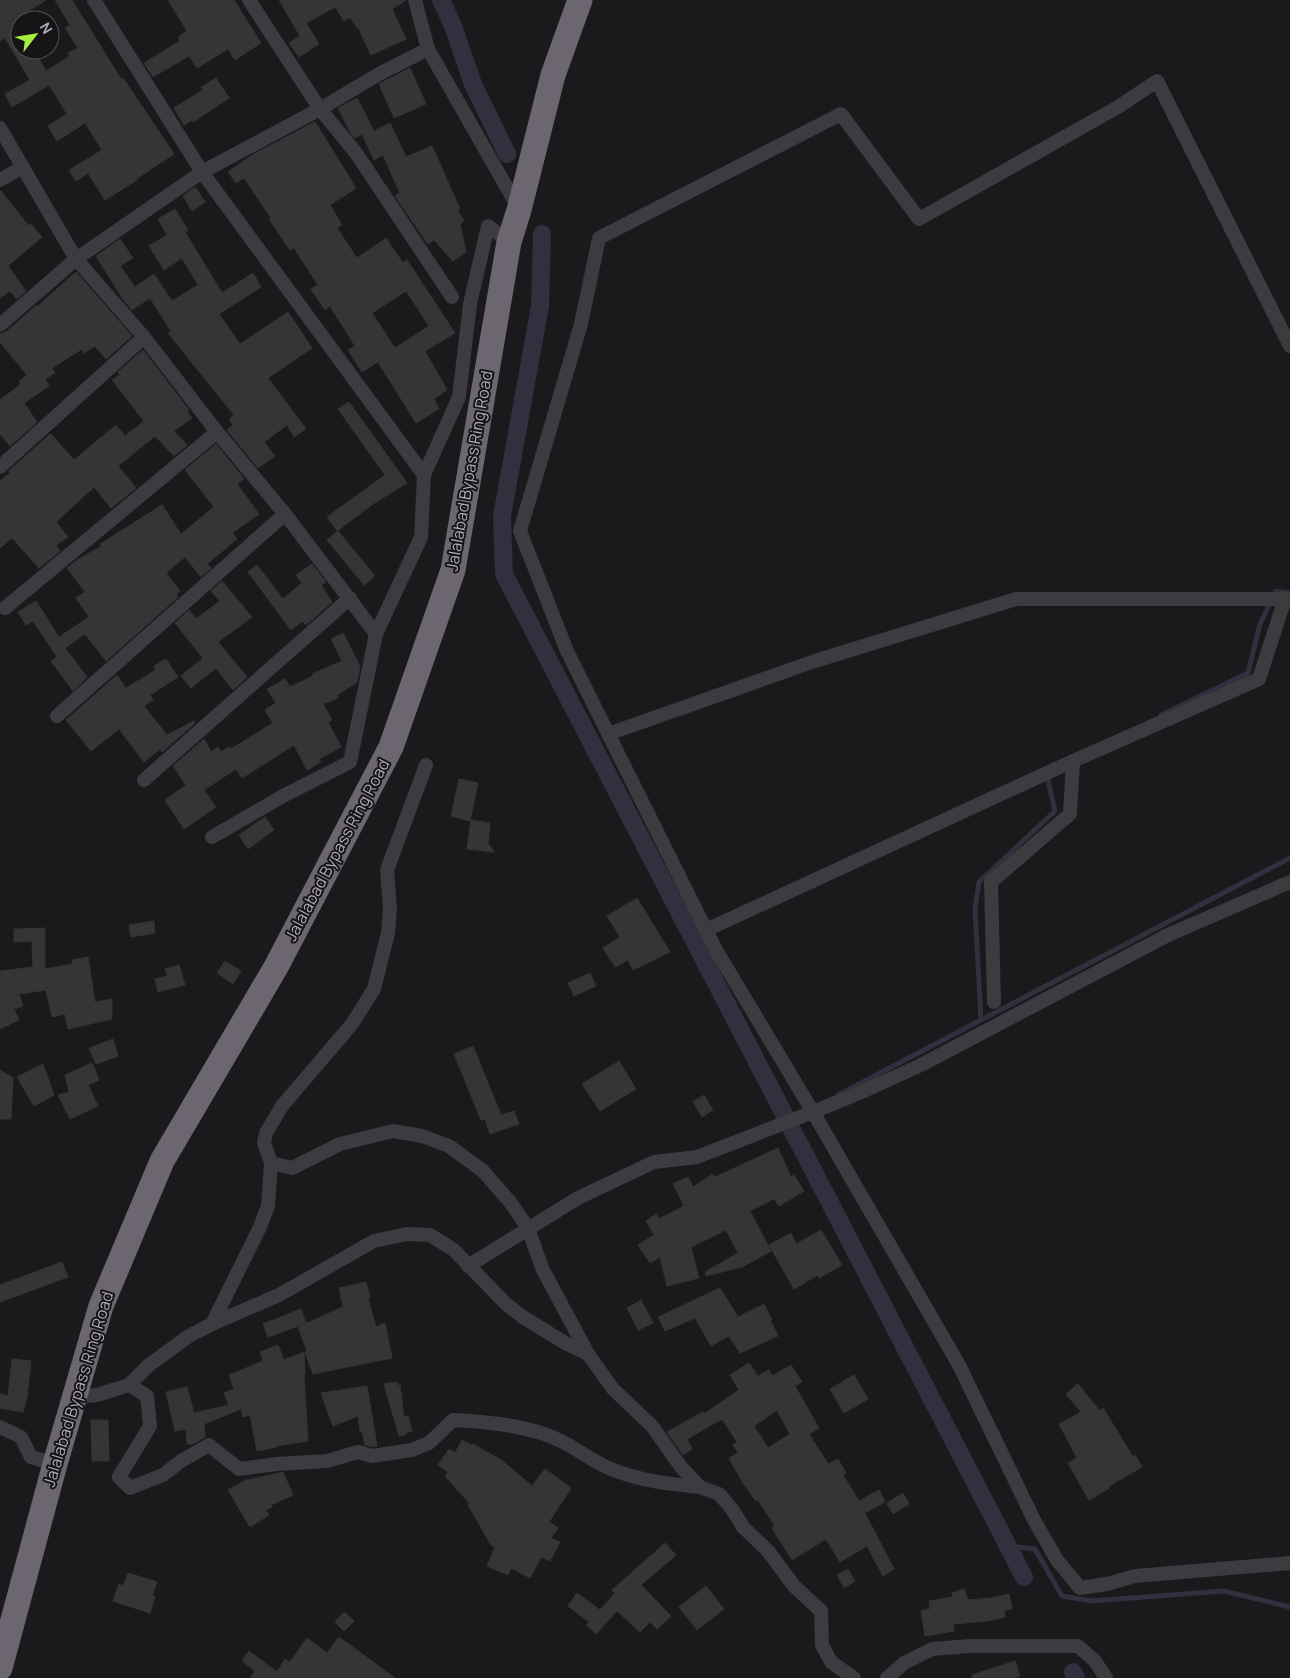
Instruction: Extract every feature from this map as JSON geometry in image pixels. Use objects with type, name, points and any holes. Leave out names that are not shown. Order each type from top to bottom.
[{"type":"highway","name":"Jalalabad Bypass Ring Road","points":[[0,1668],[55,1464],[101,1306],[162,1161],[276,967],[391,747],[453,570],[509,242],[519,210],[553,75],[580,0]]},
{"type":"street","points":[[94,0],[202,172],[424,475]]},
{"type":"street","points":[[249,0],[320,109],[356,153],[452,297]]},
{"type":"street","points":[[415,0],[428,50],[519,210]]},
{"type":"street","points":[[0,325],[76,259],[202,172],[320,109],[379,74],[428,50]]},
{"type":"street","points":[[1290,346],[1158,80],[1118,107],[920,219],[841,114],[598,238],[581,324],[520,531],[567,651],[716,950],[813,1112],[959,1365],[1034,1520],[1057,1560],[1080,1588],[1107,1584],[1136,1576],[1290,1563]]},
{"type":"street","points":[[0,128],[76,259],[144,337],[217,432],[285,514],[376,634]]},
{"type":"street","points":[[0,180],[23,168]]},
{"type":"street","points":[[212,837],[283,796],[350,762],[376,634],[421,537],[424,475],[459,397],[470,304],[488,226],[509,242]]},
{"type":"street","points":[[0,467],[144,337]]},
{"type":"street","points":[[5,608],[217,432]]},
{"type":"street","points":[[57,716],[285,514]]},
{"type":"street","points":[[144,780],[350,598]]},
{"type":"street","points":[[608,734],[815,661],[1016,598],[1288,599],[1258,679],[1073,761],[706,930]]},
{"type":"street","points":[[994,1002],[991,882],[1070,814],[1073,761]]},
{"type":"street","points":[[212,1324],[260,1227],[268,1206],[272,1163],[264,1143],[266,1134],[282,1106],[352,1024],[374,989],[388,932],[390,909],[387,870],[426,765]]},
{"type":"street","points":[[468,1266],[578,1198],[654,1162],[697,1157],[864,1092],[921,1065],[1168,935],[1290,882]]},
{"type":"street","points":[[272,1163],[292,1168],[340,1144],[393,1131],[422,1136],[448,1146],[483,1171],[510,1202],[528,1228],[542,1268],[588,1354],[613,1389],[652,1426],[681,1468],[700,1487]]},
{"type":"street","points":[[74,1397],[97,1395],[129,1385],[149,1365],[190,1336],[212,1324],[279,1295],[374,1241],[407,1234],[430,1235],[454,1250],[505,1303],[523,1318],[565,1343],[588,1354]]},
{"type":"street","points":[[129,1385],[147,1396],[150,1426],[119,1477],[130,1488],[163,1475],[181,1461],[209,1445],[240,1469],[277,1464],[327,1461],[358,1452],[372,1456],[412,1450],[430,1444],[453,1420],[519,1427],[559,1440],[610,1469],[652,1482],[700,1487],[719,1494],[732,1509],[742,1527],[768,1551],[794,1586],[821,1611],[822,1645],[831,1662],[854,1678]]},
{"type":"street","points":[[0,1427],[21,1437],[31,1457],[55,1464]]},
{"type":"street","points":[[888,1678],[904,1663],[932,1648],[1078,1646],[1095,1661],[1106,1678]]},
{"type":"building","points":[[0,0],[46,0],[30,10],[10,10],[10,46],[5,38],[0,41]]},
{"type":"building","points":[[55,0],[72,0],[121,79],[123,78],[174,154],[105,200],[88,173],[76,181],[69,170],[102,150],[85,123],[57,141],[48,126],[67,114],[49,85],[12,107],[5,94],[30,80],[18,60],[40,60],[46,71],[70,56],[68,53],[78,48],[65,28],[70,25]]},
{"type":"building","points":[[168,0],[234,0],[261,43],[235,60],[228,49],[197,68],[189,56],[153,77],[144,63],[180,41],[178,37],[187,31]]},
{"type":"building","points":[[279,0],[406,0],[392,9],[406,39],[371,55],[358,27],[350,17],[344,21],[335,7],[306,23],[319,44],[299,57],[289,43],[300,36]]},
{"type":"building","points":[[410,68],[426,104],[394,118],[379,84]]},
{"type":"building","points":[[216,78],[229,98],[193,122],[192,120],[184,125],[174,108],[203,90],[201,87]]},
{"type":"building","points":[[357,98],[374,131],[390,123],[406,157],[432,146],[460,209],[457,210],[464,221],[460,224],[466,252],[453,261],[434,240],[428,244],[395,196],[400,193],[383,155],[374,160],[362,134],[355,138],[351,134],[338,108]]},
{"type":"building","points":[[315,122],[356,188],[330,205],[342,225],[337,228],[357,258],[386,238],[403,263],[407,260],[455,333],[425,351],[447,390],[434,399],[439,409],[416,423],[378,362],[362,372],[348,350],[355,346],[330,306],[325,310],[311,289],[318,285],[294,248],[290,250],[244,178],[236,183],[228,172],[252,155]],"holes":[[[406,291],[429,326],[395,348],[372,313]]]},
{"type":"building","points":[[195,187],[205,202],[192,211],[183,196]]},
{"type":"building","points":[[0,190],[29,226],[31,224],[42,237],[8,266],[26,291],[17,299],[10,291],[0,298]]},
{"type":"building","points":[[175,209],[188,230],[185,232],[222,293],[253,273],[261,287],[219,314],[240,344],[288,312],[312,348],[268,378],[306,429],[294,437],[287,425],[264,442],[275,456],[258,468],[227,430],[233,425],[229,420],[234,415],[168,333],[171,331],[150,298],[132,310],[124,301],[96,256],[120,239],[133,258],[120,266],[135,287],[154,274],[172,301],[198,285],[182,258],[164,270],[149,246],[167,235],[158,219]]},
{"type":"building","points":[[76,272],[132,336],[106,359],[95,346],[84,353],[82,349],[52,368],[55,373],[45,379],[49,386],[24,403],[37,422],[10,446],[0,434],[0,400],[21,384],[19,382],[27,375],[0,342],[0,334],[6,332],[38,306]]},
{"type":"building","points":[[143,350],[189,410],[187,412],[192,418],[174,431],[187,445],[174,456],[155,436],[118,466],[136,488],[111,508],[94,487],[56,522],[68,537],[56,545],[60,551],[39,568],[12,538],[0,548],[0,481],[48,436],[51,434],[74,460],[116,425],[125,436],[144,421],[112,380],[120,375],[118,372]]},
{"type":"building","points":[[349,402],[407,483],[373,504],[337,531],[327,517],[385,475],[338,409]]},
{"type":"building","points":[[216,444],[244,479],[237,484],[259,514],[232,533],[237,539],[207,564],[211,568],[201,577],[185,557],[166,573],[180,591],[176,594],[178,597],[106,661],[85,634],[65,648],[87,677],[73,691],[51,661],[57,657],[33,621],[26,625],[18,612],[36,601],[59,637],[89,617],[76,598],[85,592],[67,568],[102,546],[100,544],[162,505],[181,534],[214,507],[185,470]]},
{"type":"building","points":[[338,531],[375,576],[364,585],[327,540]]},
{"type":"building","points":[[312,564],[326,582],[321,585],[332,602],[306,625],[302,621],[291,630],[248,572],[257,565],[283,599],[302,583],[296,575]]},
{"type":"building","points":[[222,581],[252,617],[218,642],[247,677],[233,690],[216,668],[191,688],[181,676],[203,658],[175,623],[189,610],[196,619],[220,601],[211,591]]},
{"type":"building","points":[[343,633],[360,666],[357,682],[337,695],[338,698],[323,704],[332,720],[328,722],[341,747],[319,759],[321,762],[307,770],[294,745],[242,778],[236,769],[204,790],[216,807],[184,829],[165,800],[186,785],[173,766],[204,739],[211,752],[218,747],[221,752],[229,747],[231,749],[273,723],[265,710],[276,703],[267,689],[285,679],[290,687],[313,676],[312,674],[342,661],[331,639]]},
{"type":"building","points":[[166,659],[178,677],[150,695],[153,700],[144,706],[167,735],[194,721],[195,723],[162,752],[160,749],[144,762],[119,729],[91,751],[66,720],[117,675],[126,688],[156,670],[154,666]]},
{"type":"building","points":[[459,779],[478,783],[470,821],[451,816]]},
{"type":"building","points":[[265,817],[274,830],[248,849],[239,835]]},
{"type":"building","points":[[471,820],[490,823],[488,843],[494,852],[467,849]]},
{"type":"building","points":[[637,898],[670,952],[633,970],[628,960],[615,967],[603,948],[620,937],[607,916]]},
{"type":"building","points":[[154,921],[155,933],[131,937],[129,925]]},
{"type":"building","points":[[45,928],[45,969],[73,964],[72,960],[88,957],[95,1002],[112,999],[112,1019],[68,1029],[65,1014],[52,1017],[46,990],[19,994],[23,1006],[14,1009],[19,1020],[0,1029],[0,971],[33,967],[32,941],[14,942],[14,929]]},
{"type":"building","points":[[225,961],[241,971],[233,984],[217,973]]},
{"type":"building","points":[[179,965],[185,985],[158,992],[155,979],[167,976],[165,969]]},
{"type":"building","points":[[590,973],[596,986],[574,996],[568,983]]},
{"type":"building","points":[[113,1039],[118,1056],[96,1064],[89,1048]]},
{"type":"building","points":[[473,1046],[501,1115],[514,1111],[519,1124],[490,1134],[485,1119],[481,1120],[454,1054]]},
{"type":"building","points":[[619,1061],[636,1089],[600,1111],[582,1084]]},
{"type":"building","points":[[92,1063],[99,1080],[88,1085],[98,1106],[70,1119],[58,1095],[69,1092],[65,1075]]},
{"type":"building","points":[[43,1064],[54,1095],[34,1106],[17,1077]]},
{"type":"building","points":[[0,1070],[13,1078],[11,1119],[0,1119]]},
{"type":"building","points":[[704,1095],[713,1110],[702,1117],[693,1102]]},
{"type":"building","points":[[778,1148],[791,1177],[794,1175],[804,1191],[779,1206],[774,1199],[750,1211],[771,1251],[742,1267],[706,1276],[705,1272],[738,1253],[726,1230],[691,1247],[699,1278],[667,1286],[660,1257],[650,1263],[638,1245],[654,1235],[646,1221],[656,1214],[659,1219],[684,1206],[673,1184],[688,1177],[693,1187],[713,1174],[715,1177]]},
{"type":"building","points":[[821,1230],[842,1265],[819,1278],[818,1275],[794,1289],[769,1245],[791,1233],[796,1244]]},
{"type":"building","points":[[62,1262],[68,1277],[0,1302],[0,1285]]},
{"type":"building","points":[[366,1282],[370,1297],[368,1298],[376,1327],[385,1323],[392,1358],[313,1374],[298,1327],[343,1307],[339,1288]]},
{"type":"building","points":[[720,1288],[738,1317],[764,1304],[778,1336],[740,1353],[729,1336],[711,1346],[695,1318],[665,1331],[658,1317]]},
{"type":"building","points":[[641,1300],[653,1323],[638,1330],[627,1308]]},
{"type":"building","points":[[301,1309],[306,1323],[268,1337],[263,1324]]},
{"type":"building","points":[[278,1345],[284,1360],[304,1352],[308,1441],[257,1451],[250,1415],[243,1417],[241,1409],[204,1424],[205,1437],[193,1444],[187,1444],[186,1429],[175,1431],[166,1392],[187,1387],[194,1413],[229,1405],[224,1393],[234,1389],[229,1375],[263,1361],[260,1352]]},
{"type":"building","points":[[12,1359],[31,1361],[27,1397],[23,1412],[0,1408],[0,1394],[8,1396]]},
{"type":"building","points":[[749,1363],[758,1376],[769,1370],[772,1376],[791,1365],[802,1382],[795,1386],[819,1428],[809,1434],[828,1464],[838,1459],[846,1473],[843,1475],[859,1501],[879,1490],[885,1502],[865,1513],[894,1569],[883,1576],[867,1546],[840,1562],[826,1539],[792,1560],[772,1528],[775,1526],[758,1500],[756,1501],[743,1483],[729,1458],[738,1453],[733,1445],[737,1442],[722,1419],[687,1439],[692,1449],[683,1455],[667,1432],[703,1412],[704,1414],[739,1390],[730,1375]],"holes":[[[777,1410],[790,1434],[768,1448],[754,1426]]]},
{"type":"building","points":[[854,1375],[868,1399],[844,1413],[830,1389]]},
{"type":"building","points":[[397,1382],[398,1387],[400,1384],[404,1417],[408,1416],[412,1431],[399,1436],[384,1384]]},
{"type":"building","points":[[1078,1384],[1100,1411],[1103,1408],[1133,1457],[1135,1455],[1142,1467],[1089,1500],[1068,1463],[1077,1458],[1059,1424],[1081,1412],[1066,1394]]},
{"type":"building","points":[[367,1386],[377,1446],[373,1447],[365,1445],[362,1431],[360,1432],[358,1416],[333,1426],[321,1393]]},
{"type":"building","points":[[91,1420],[108,1420],[109,1461],[92,1461]]},
{"type":"building","points":[[462,1440],[503,1461],[532,1486],[545,1469],[571,1488],[549,1522],[558,1528],[551,1538],[560,1542],[550,1561],[541,1557],[530,1578],[511,1568],[508,1575],[487,1566],[495,1547],[491,1545],[468,1505],[470,1504],[445,1476],[448,1472],[438,1465],[449,1449],[455,1453]]},
{"type":"building","points":[[283,1472],[293,1495],[271,1505],[272,1507],[266,1510],[269,1515],[250,1527],[228,1490],[248,1479]]},
{"type":"building","points":[[903,1493],[909,1504],[893,1514],[887,1503]]},
{"type":"building","points":[[665,1543],[676,1555],[641,1585],[671,1616],[657,1629],[650,1622],[640,1632],[617,1611],[596,1634],[586,1625],[589,1622],[568,1606],[577,1593],[600,1610],[615,1593],[612,1590]]},
{"type":"building","points":[[848,1569],[855,1581],[844,1588],[837,1575]]},
{"type":"building","points":[[128,1573],[157,1582],[152,1596],[155,1596],[150,1613],[113,1601],[119,1584],[123,1586]]},
{"type":"building","points":[[706,1586],[724,1609],[697,1630],[679,1607]]},
{"type":"building","points":[[964,1589],[968,1600],[1009,1594],[1012,1609],[1004,1610],[1005,1617],[988,1621],[953,1624],[954,1631],[925,1636],[921,1611],[930,1609],[929,1601],[953,1597],[952,1593]]},
{"type":"building","points":[[344,1612],[354,1621],[344,1631],[335,1622]]},
{"type":"building","points":[[339,1637],[395,1678],[250,1678],[255,1671],[242,1661],[249,1651],[277,1672],[285,1659],[290,1662],[307,1638],[327,1653]]},
{"type":"building","points":[[1015,1661],[1020,1676],[1013,1678],[972,1678],[972,1675]]},
{"type":"waterway","points":[[441,0],[453,26],[473,84],[507,154]]},
{"type":"waterway","points":[[542,234],[540,306],[502,516],[504,574],[1024,1577]]},
{"type":"waterway","points":[[1161,715],[1248,673],[1260,624],[1276,591],[1290,593]]},
{"type":"waterway","points":[[981,1020],[975,909],[979,882],[1055,811],[1047,776]]},
{"type":"waterway","points":[[838,1095],[1290,858]]},
{"type":"waterway","points":[[1008,1546],[1035,1549],[1062,1596],[1092,1601],[1224,1591],[1290,1607]]},
{"type":"waterway","points":[[1073,1672],[1076,1678]]}]
